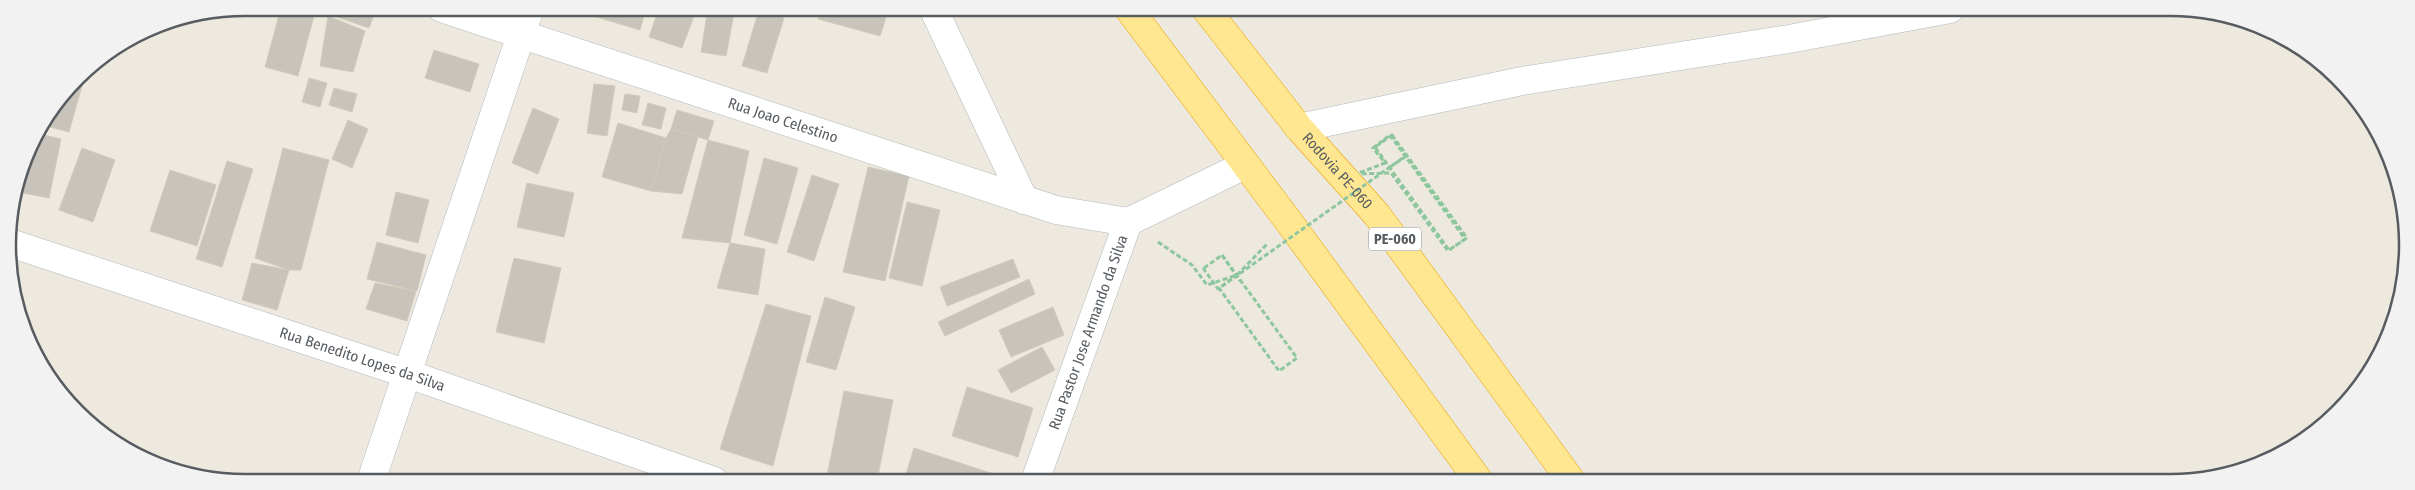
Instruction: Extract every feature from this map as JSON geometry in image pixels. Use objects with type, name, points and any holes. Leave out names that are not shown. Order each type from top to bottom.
[{"type":"highway","points":[[1134,16],[1289,222],[1472,474]]},
{"type":"highway","name":"Rodovia PE-060","points":[[1215,16],[1299,128],[1377,215],[1566,474]]},
{"type":"street","name":"Rua Joao Celestino","points":[[466,16],[1056,210],[1128,222]]},
{"type":"street","points":[[373,474],[527,16]]},
{"type":"street","points":[[937,16],[1024,200]]},
{"type":"street","points":[[1299,128],[1522,81],[1789,39],[1912,16]]},
{"type":"street","name":"Rua Pastor Jose Armando da Silva","points":[[1038,474],[1128,222],[1245,165]]},
{"type":"street","name":"Rua Benedito Lopes da Silva","points":[[16,245],[408,374],[694,474]]},
{"type":"path","points":[[1391,135],[1465,239],[1448,251],[1391,173]]},
{"type":"path","points":[[1385,163],[1374,147],[1449,250],[1466,238],[1406,156]]},
{"type":"path","points":[[1390,168],[1406,156]]},
{"type":"path","points":[[1219,289],[1406,156]]},
{"type":"path","points":[[1128,222],[1192,265],[1207,285],[1237,276]]},
{"type":"path","points":[[1219,289],[1237,276],[1289,222]]},
{"type":"path","points":[[1237,276],[1234,270],[1222,255],[1204,268],[1219,289],[1278,372],[1296,359],[1237,276],[1222,255],[1203,268],[1219,289],[1279,371],[1297,358],[1237,276]]},
{"type":"building","points":[[279,16],[314,16],[298,76],[265,67]]},
{"type":"building","points":[[328,16],[365,31],[353,72],[320,66]]},
{"type":"building","points":[[335,16],[374,16],[369,28]]},
{"type":"building","points":[[593,16],[644,16],[640,30]]},
{"type":"building","points":[[656,16],[694,16],[682,48],[649,37]]},
{"type":"building","points":[[707,16],[734,16],[726,56],[701,52]]},
{"type":"building","points":[[757,16],[778,16],[784,18],[767,73],[742,66]]},
{"type":"building","points":[[819,16],[886,16],[880,36],[818,19]]},
{"type":"building","points":[[434,50],[479,64],[470,92],[425,78]]},
{"type":"building","points":[[309,78],[327,83],[320,107],[302,102]]},
{"type":"building","points":[[83,83],[69,132],[50,127]]},
{"type":"building","points":[[594,84],[615,86],[607,136],[587,133]]},
{"type":"building","points":[[334,88],[357,94],[352,112],[329,105]]},
{"type":"building","points":[[625,94],[640,96],[637,113],[622,110]]},
{"type":"building","points":[[648,103],[666,108],[661,129],[642,125]]},
{"type":"building","points":[[533,108],[559,119],[538,174],[512,163]]},
{"type":"building","points":[[677,110],[714,121],[708,140],[671,129]]},
{"type":"building","points":[[348,120],[368,129],[352,168],[332,159]]},
{"type":"building","points":[[618,123],[666,138],[651,191],[602,177]]},
{"type":"building","points":[[671,129],[698,137],[682,194],[651,191],[666,138]]},
{"type":"building","points":[[45,135],[61,139],[49,198],[23,193],[28,171]]},
{"type":"building","points":[[708,140],[749,151],[730,243],[682,238]]},
{"type":"building","points":[[82,148],[115,160],[93,222],[59,210]]},
{"type":"building","points":[[283,148],[329,160],[301,270],[289,270],[255,258]]},
{"type":"building","points":[[764,158],[798,168],[777,244],[744,235]]},
{"type":"building","points":[[227,161],[253,169],[222,267],[196,259]]},
{"type":"building","points":[[868,167],[909,176],[885,281],[843,272]]},
{"type":"building","points":[[170,170],[216,185],[197,246],[150,231]]},
{"type":"building","points":[[812,175],[839,184],[814,261],[787,252]]},
{"type":"building","points":[[527,183],[574,193],[564,237],[517,227]]},
{"type":"building","points":[[396,192],[429,200],[418,243],[386,235]]},
{"type":"building","points":[[907,202],[940,210],[922,286],[889,278]]},
{"type":"building","points":[[377,242],[426,255],[417,291],[367,279]]},
{"type":"building","points":[[730,243],[765,249],[758,295],[717,288]]},
{"type":"building","points":[[514,258],[561,268],[544,343],[496,332]]},
{"type":"building","points":[[1013,259],[1020,277],[947,306],[940,287]]},
{"type":"building","points":[[252,263],[289,270],[277,310],[242,300]]},
{"type":"building","points":[[1029,279],[1035,294],[945,336],[938,322]]},
{"type":"building","points":[[375,283],[416,291],[407,321],[366,309]]},
{"type":"building","points":[[825,297],[855,307],[836,370],[806,362]]},
{"type":"building","points":[[766,304],[811,316],[773,466],[720,449]]},
{"type":"building","points":[[1053,307],[1064,335],[1011,357],[999,330]]},
{"type":"building","points":[[1042,347],[1055,370],[1011,393],[998,370]]},
{"type":"building","points":[[967,387],[1033,408],[1018,457],[952,436]]},
{"type":"building","points":[[844,391],[893,400],[878,474],[827,474]]},
{"type":"building","points":[[914,448],[994,474],[906,474]]}]
